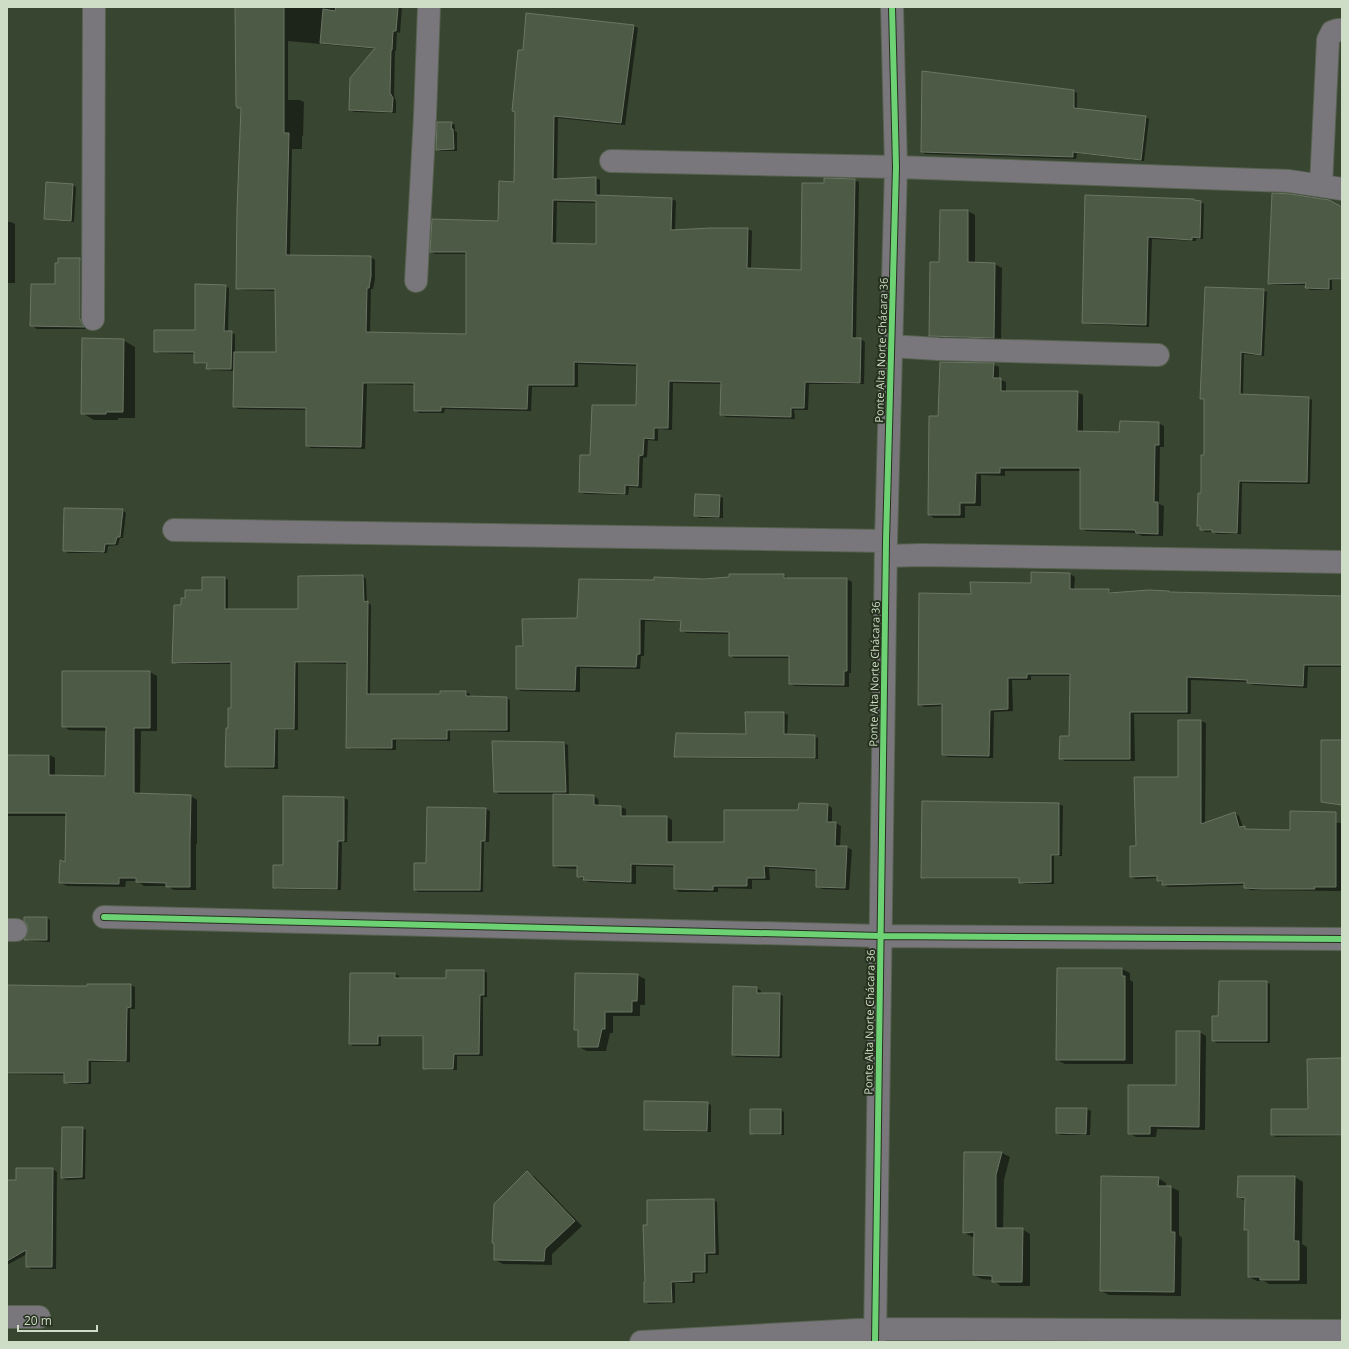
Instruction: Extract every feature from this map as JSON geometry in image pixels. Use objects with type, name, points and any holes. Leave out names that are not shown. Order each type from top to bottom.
[{"type":"street","points":[[94,7],[94,319]]},
{"type":"street","points":[[416,281],[429,7]]},
{"type":"street","name":"Ponte Alta Norte Chácara 36","points":[[875,1336],[886,548],[896,167],[892,7]]},
{"type":"street","points":[[611,161],[896,167],[1289,181],[1332,187],[1328,40],[1332,32],[1342,30]]},
{"type":"street","points":[[891,346],[938,349],[1158,355]]},
{"type":"street","points":[[174,530],[886,548],[937,555],[1342,562]]},
{"type":"street","points":[[104,917],[881,936],[1342,939]]},
{"type":"street","points":[[7,1317],[39,1317]]},
{"type":"street","points":[[641,1342],[875,1336],[1342,1331]]},
{"type":"building","points":[[235,7],[284,7],[284,133],[289,133],[286,255],[371,256],[371,276],[369,288],[367,288],[366,332],[466,334],[466,252],[430,252],[432,219],[498,221],[499,181],[514,182],[515,112],[512,111],[518,50],[523,50],[526,13],[634,25],[621,123],[554,116],[553,179],[596,177],[596,195],[672,198],[671,230],[748,228],[747,268],[801,270],[802,183],[824,183],[824,178],[855,179],[852,338],[861,338],[860,383],[805,382],[804,408],[791,408],[791,417],[720,415],[721,382],[669,381],[668,428],[654,428],[654,439],[644,438],[643,455],[639,456],[638,486],[625,485],[625,494],[579,492],[580,455],[590,455],[592,405],[636,405],[637,364],[574,362],[574,385],[528,385],[527,409],[441,407],[441,411],[414,411],[414,383],[363,383],[361,447],[306,446],[306,408],[233,407],[234,352],[276,352],[275,289],[236,289],[237,209],[241,108],[237,108]],"holes":[[[553,200],[596,201],[596,244],[552,243]]]},
{"type":"building","points":[[336,7],[398,7],[396,31],[393,31],[391,50],[390,93],[393,98],[392,112],[349,110],[350,78],[375,48],[320,43],[323,9],[335,11]]},
{"type":"building","points":[[922,71],[1074,90],[1074,108],[1146,116],[1141,160],[1073,152],[1073,157],[921,152]]},
{"type":"building","points":[[437,122],[452,122],[451,129],[453,129],[454,149],[436,150]]},
{"type":"building","points":[[46,182],[73,184],[71,221],[44,219]]},
{"type":"building","points":[[1272,193],[1290,194],[1329,200],[1342,207],[1342,279],[1329,279],[1329,289],[1305,288],[1306,283],[1268,284]]},
{"type":"building","points":[[1085,195],[1194,199],[1201,201],[1200,238],[1192,237],[1192,240],[1148,237],[1146,325],[1082,323]]},
{"type":"building","points":[[940,210],[968,210],[968,262],[995,263],[994,338],[929,336],[930,262],[939,262]]},
{"type":"building","points":[[58,258],[80,258],[80,319],[84,327],[30,326],[31,284],[55,284],[55,263],[58,263]]},
{"type":"building","points":[[195,284],[226,285],[224,331],[232,331],[231,369],[206,369],[207,363],[194,363],[194,352],[154,352],[154,330],[195,330]]},
{"type":"building","points":[[1205,287],[1264,289],[1261,355],[1241,352],[1240,394],[1309,397],[1307,482],[1239,481],[1237,533],[1200,530],[1200,526],[1197,526],[1198,493],[1201,493],[1201,455],[1204,455],[1204,399],[1200,399]]},
{"type":"building","points":[[82,338],[124,339],[123,412],[81,414]]},
{"type":"building","points":[[940,362],[994,363],[993,378],[1001,378],[1001,391],[1078,391],[1077,431],[1119,432],[1120,421],[1159,422],[1159,445],[1155,445],[1154,502],[1158,502],[1158,534],[1136,533],[1135,530],[1080,529],[1080,468],[1000,468],[1000,473],[976,473],[975,503],[960,503],[960,515],[928,515],[929,416],[938,416]]},
{"type":"building","points":[[695,494],[720,495],[719,517],[694,516]]},
{"type":"building","points":[[64,508],[123,509],[120,537],[117,537],[115,544],[105,544],[104,552],[63,551]]},
{"type":"building","points":[[1031,572],[1070,573],[1070,589],[1109,589],[1109,593],[1149,590],[1169,592],[1342,596],[1342,665],[1304,665],[1303,686],[1247,683],[1247,680],[1187,677],[1187,712],[1130,712],[1130,759],[1059,759],[1060,736],[1069,736],[1070,674],[1027,674],[1027,678],[1008,678],[1008,709],[990,710],[989,756],[942,755],[942,704],[918,705],[919,593],[971,594],[970,582],[1031,583]]},
{"type":"building","points":[[729,574],[784,574],[784,578],[847,578],[847,671],[844,671],[844,685],[789,684],[789,656],[729,656],[729,632],[680,631],[681,621],[640,619],[640,654],[637,654],[636,667],[576,666],[575,690],[516,689],[516,646],[523,646],[522,619],[577,618],[579,579],[654,580],[654,577],[704,579],[729,577]]},
{"type":"building","points":[[363,575],[364,602],[368,601],[367,694],[440,694],[440,691],[466,691],[466,696],[507,697],[507,730],[447,730],[447,739],[392,739],[392,748],[346,748],[347,662],[295,662],[294,729],[275,729],[274,767],[225,767],[228,708],[231,708],[231,662],[172,663],[174,605],[181,605],[181,598],[185,598],[185,590],[202,590],[202,577],[225,577],[225,609],[298,609],[298,576]]},
{"type":"building","points":[[62,671],[150,671],[150,728],[134,728],[134,793],[191,795],[190,887],[166,887],[166,883],[136,882],[136,878],[119,878],[119,884],[59,883],[60,860],[65,862],[66,813],[7,813],[7,755],[49,755],[49,775],[105,776],[106,727],[62,727]]},
{"type":"building","points":[[745,712],[784,712],[784,734],[815,735],[815,758],[674,757],[676,733],[746,734]]},
{"type":"building","points":[[1178,720],[1201,720],[1201,824],[1235,812],[1239,827],[1245,826],[1245,829],[1290,830],[1290,811],[1336,812],[1336,887],[1314,887],[1315,889],[1261,889],[1244,888],[1244,883],[1162,885],[1162,881],[1157,881],[1157,876],[1130,877],[1130,846],[1136,846],[1134,777],[1178,777]]},
{"type":"building","points":[[1321,740],[1342,740],[1342,805],[1321,802]]},
{"type":"building","points":[[492,741],[564,742],[566,792],[494,792]]},
{"type":"building","points":[[553,794],[594,795],[594,805],[621,806],[621,816],[667,816],[667,842],[724,842],[724,810],[798,810],[799,803],[828,804],[827,822],[836,822],[835,846],[847,846],[845,888],[816,887],[816,869],[764,866],[765,878],[747,878],[747,886],[713,886],[713,890],[674,889],[674,865],[631,864],[631,882],[583,880],[584,877],[577,877],[577,866],[553,866]]},
{"type":"building","points":[[283,796],[344,797],[344,841],[338,841],[337,889],[273,888],[273,865],[283,865]]},
{"type":"building","points":[[922,801],[1059,803],[1059,855],[1051,855],[1051,882],[1019,883],[1019,878],[921,878]]},
{"type":"building","points":[[427,807],[486,808],[485,841],[481,841],[480,890],[414,890],[414,863],[426,863]]},
{"type":"building","points":[[24,917],[47,917],[47,940],[24,940],[28,930]]},
{"type":"building","points":[[1057,968],[1122,968],[1122,976],[1125,976],[1125,1060],[1056,1060]]},
{"type":"building","points":[[446,970],[484,970],[484,995],[480,995],[479,1054],[454,1054],[453,1069],[423,1069],[423,1036],[378,1036],[378,1044],[349,1044],[350,973],[395,973],[395,978],[446,978]]},
{"type":"building","points":[[575,973],[638,974],[637,1001],[632,1001],[632,1012],[605,1012],[605,1029],[602,1029],[598,1047],[578,1047],[578,1030],[574,1030]]},
{"type":"building","points":[[1219,981],[1267,981],[1267,1041],[1212,1041],[1212,1016],[1218,1016]]},
{"type":"building","points":[[87,984],[131,984],[131,1007],[127,1008],[126,1061],[88,1060],[88,1082],[64,1083],[64,1073],[7,1073],[7,985],[87,986]]},
{"type":"building","points":[[733,986],[757,987],[757,993],[780,993],[779,1056],[732,1055]]},
{"type":"building","points":[[1176,1031],[1200,1031],[1199,1127],[1150,1126],[1150,1134],[1128,1134],[1128,1085],[1176,1085]]},
{"type":"building","points":[[1342,1058],[1342,1135],[1271,1135],[1271,1109],[1308,1109],[1307,1059]]},
{"type":"building","points":[[644,1101],[708,1102],[707,1131],[644,1130]]},
{"type":"building","points":[[1056,1108],[1087,1108],[1086,1134],[1056,1133]]},
{"type":"building","points":[[750,1109],[781,1109],[781,1134],[750,1134]]},
{"type":"building","points":[[62,1127],[83,1127],[82,1177],[61,1178]]},
{"type":"building","points":[[964,1152],[1002,1152],[996,1175],[996,1228],[1023,1228],[1022,1282],[992,1282],[992,1276],[973,1275],[974,1232],[963,1233]]},
{"type":"building","points":[[16,1168],[53,1168],[52,1267],[26,1267],[26,1250],[7,1261],[7,1180],[16,1180]]},
{"type":"building","points":[[527,1171],[575,1221],[545,1249],[544,1261],[494,1260],[494,1243],[492,1243],[494,1204]]},
{"type":"building","points":[[1101,1176],[1159,1177],[1158,1186],[1171,1186],[1171,1232],[1175,1232],[1174,1292],[1100,1291]]},
{"type":"building","points":[[1238,1176],[1295,1176],[1294,1241],[1299,1241],[1299,1280],[1260,1280],[1260,1277],[1248,1277],[1248,1230],[1244,1230],[1245,1198],[1237,1197]]},
{"type":"building","points":[[714,1199],[715,1253],[705,1253],[705,1272],[692,1272],[692,1281],[671,1282],[672,1302],[644,1302],[645,1282],[643,1225],[647,1225],[647,1200]]},
{"type":"cycle path","points":[[875,1342],[886,541],[896,167],[892,7]]},
{"type":"cycle path","points":[[104,917],[881,936],[1342,939]]}]
